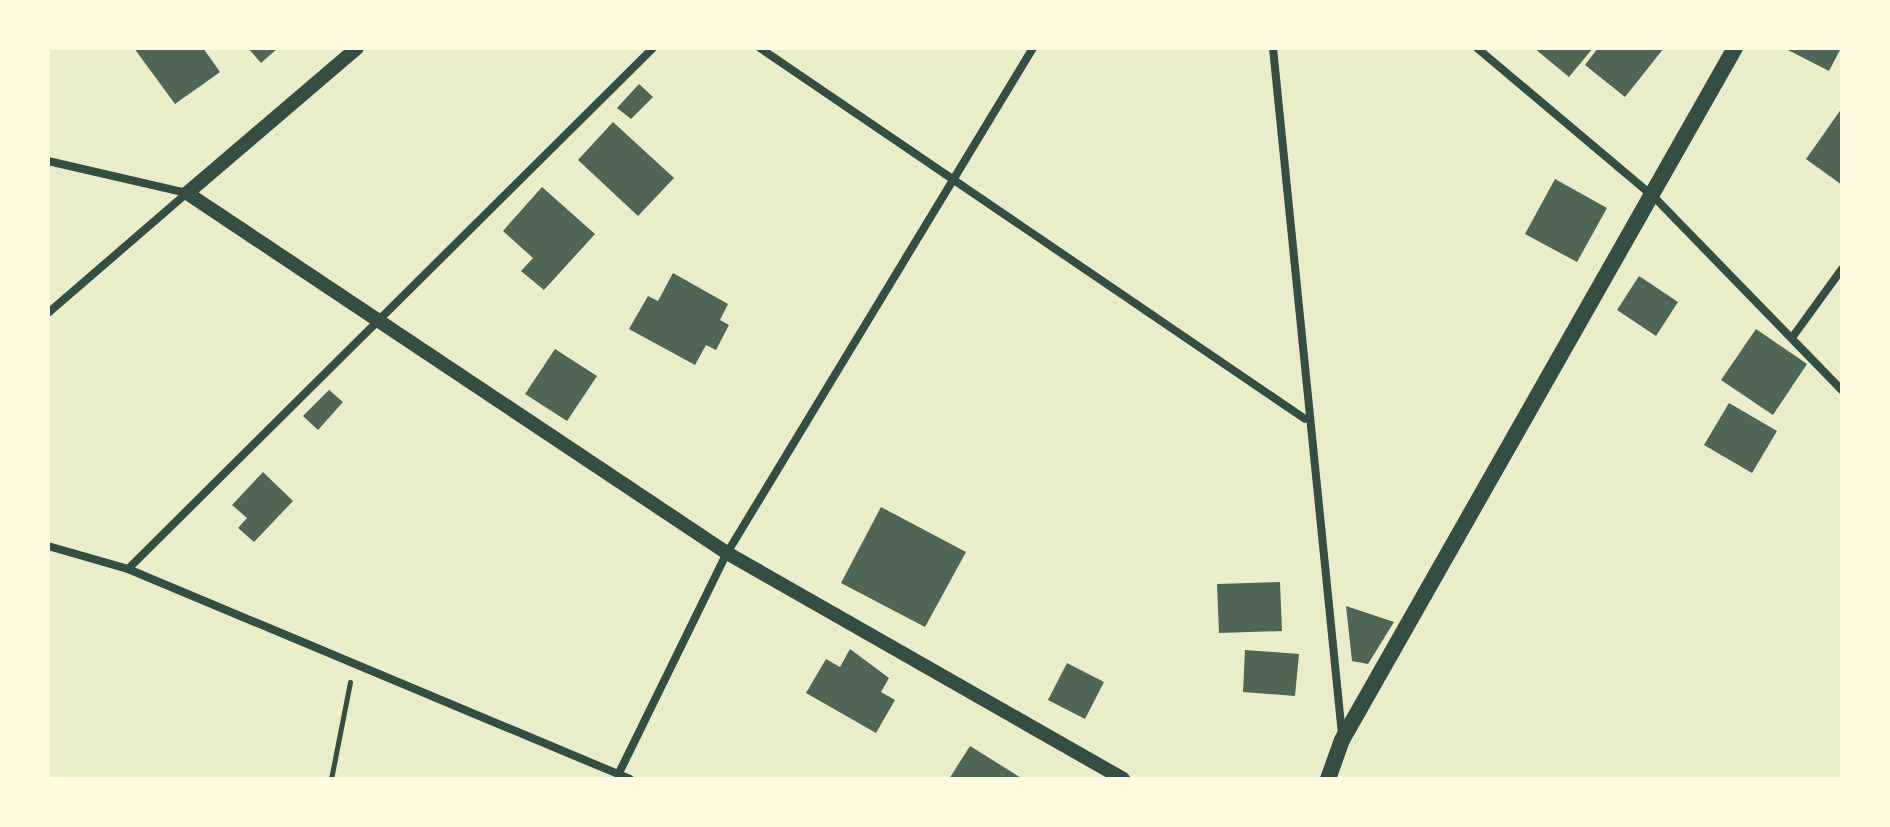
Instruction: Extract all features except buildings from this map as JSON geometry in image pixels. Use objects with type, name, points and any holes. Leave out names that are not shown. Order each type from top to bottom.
[{"type":"main road","points":[[1328,779],[1342,740],[1655,198],[1735,48]]},
{"type":"street","points":[[48,313],[357,48]]},
{"type":"street","points":[[128,569],[653,48]]},
{"type":"street","points":[[760,48],[950,181],[1305,419]]},
{"type":"street","points":[[619,773],[727,553],[1033,48]]},
{"type":"street","points":[[1273,48],[1305,419],[1342,740]]},
{"type":"street","points":[[1477,48],[1655,198],[1794,335],[1842,390]]},
{"type":"street","points":[[48,161],[187,193],[382,319],[727,553],[1123,779]]},
{"type":"street","points":[[1794,335],[1842,269]]},
{"type":"street","points":[[48,546],[128,569],[630,779]]},
{"type":"path","points":[[331,779],[354,662]]}]
